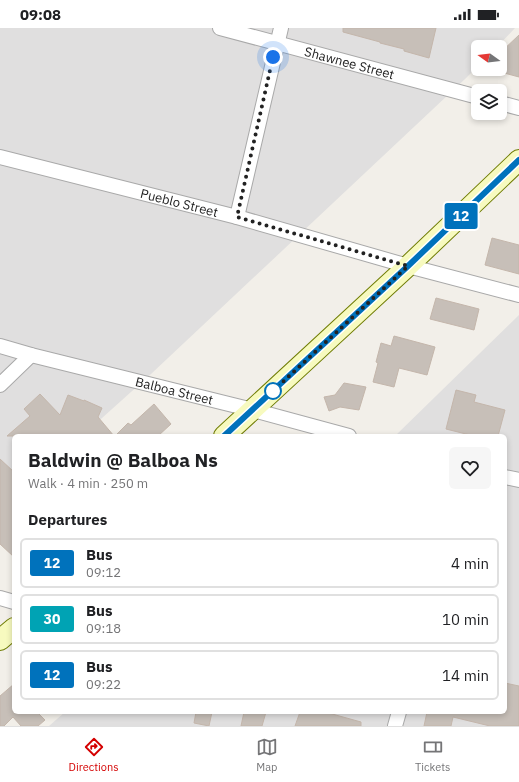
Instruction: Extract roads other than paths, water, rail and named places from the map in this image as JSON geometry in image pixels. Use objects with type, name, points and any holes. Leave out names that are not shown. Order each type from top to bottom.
[{"type":"main road","points":[[226,434],[408,266],[519,160]]},
{"type":"main road","points":[[0,640],[12,630]]},
{"type":"street","name":"Shawnee Street","points":[[220,28],[471,95]]},
{"type":"street","points":[[237,217],[281,28]]},
{"type":"street","points":[[507,105],[519,108]]},
{"type":"street","name":"Pueblo Street","points":[[0,157],[237,217],[408,266],[519,295]]},
{"type":"street","name":"Balboa Street","points":[[0,346],[253,410],[304,430],[334,434]]},
{"type":"street","points":[[0,385],[31,355]]},
{"type":"street","points":[[507,477],[519,480]]},
{"type":"street","points":[[0,598],[12,601]]},
{"type":"street","points":[[395,726],[398,714]]}]
